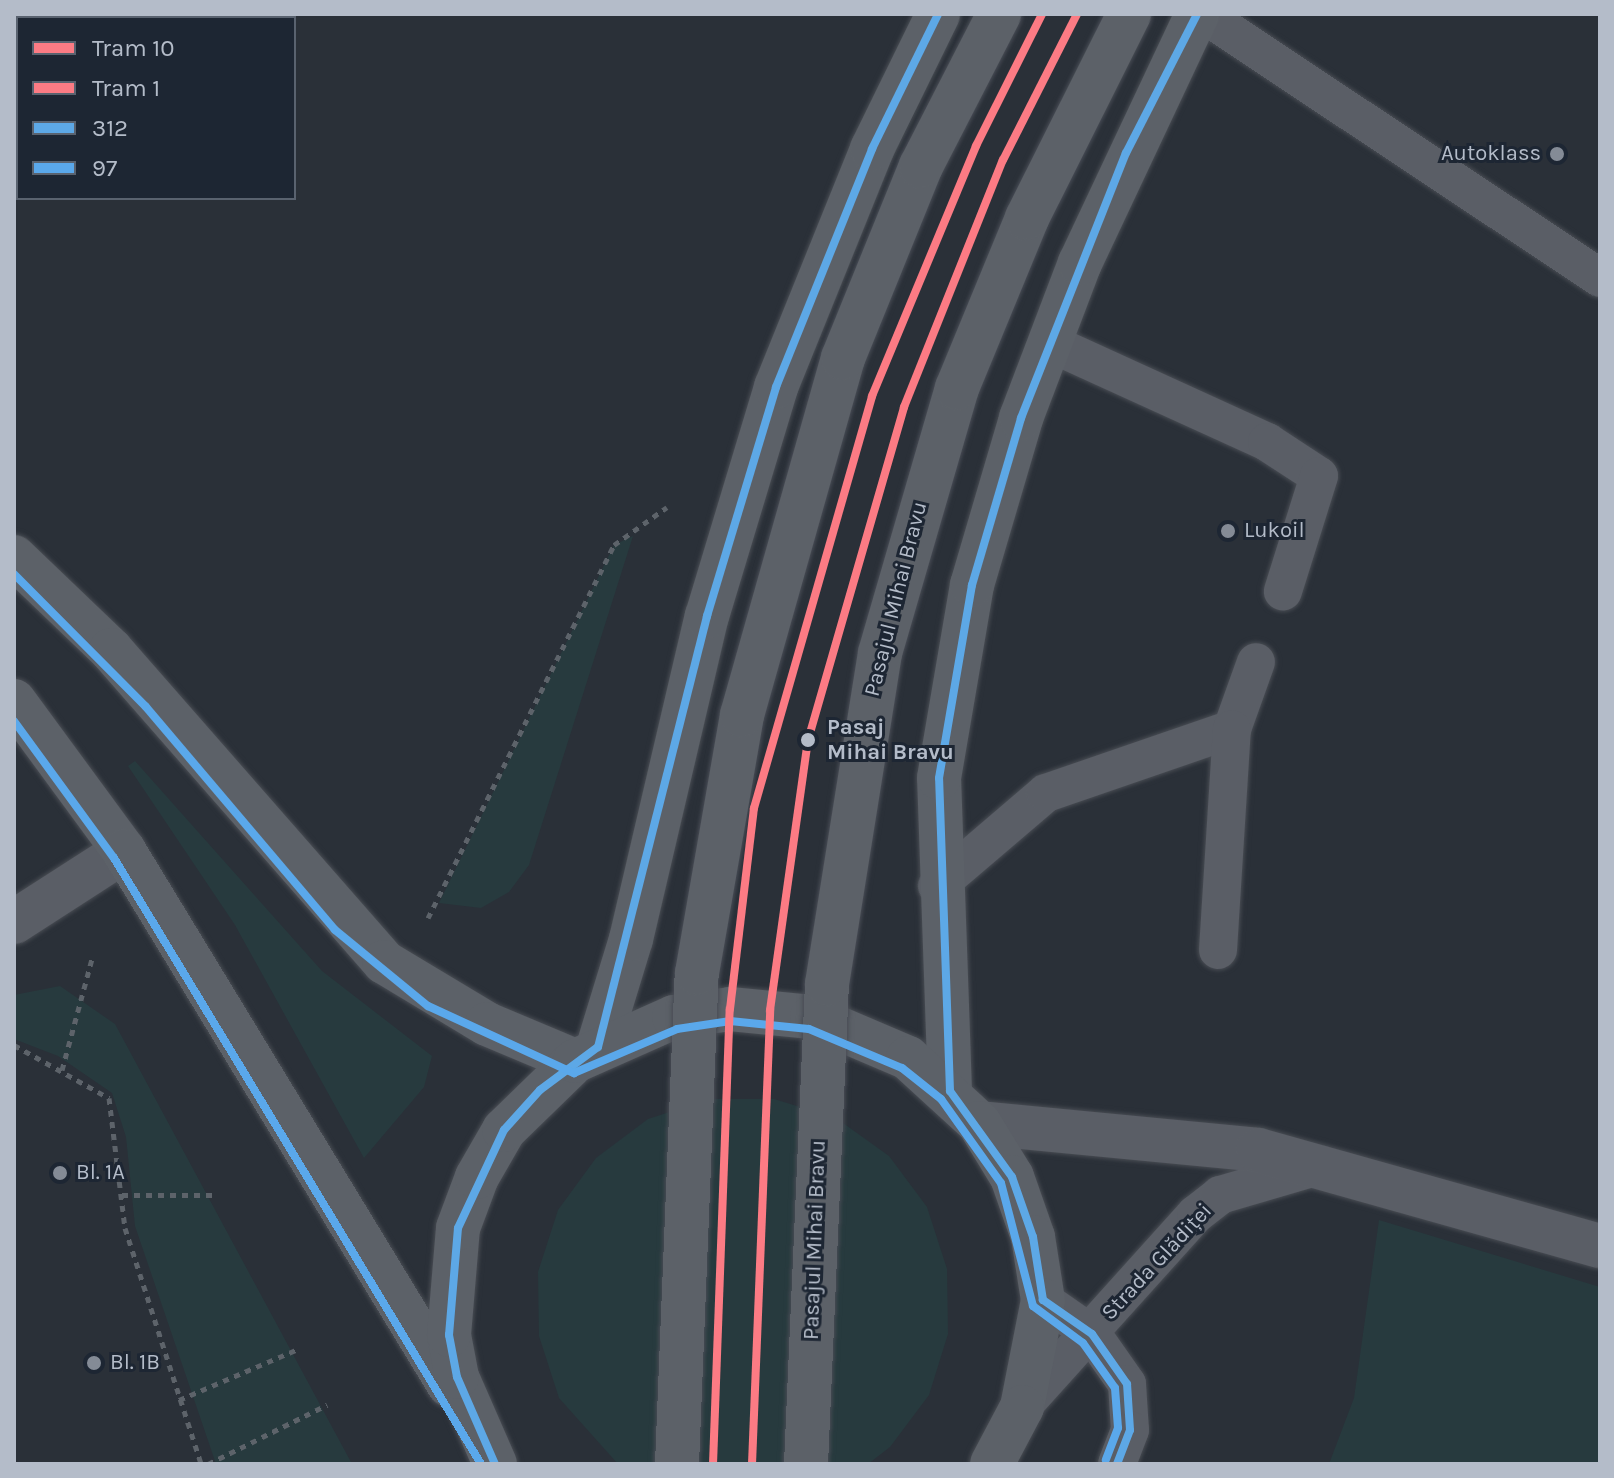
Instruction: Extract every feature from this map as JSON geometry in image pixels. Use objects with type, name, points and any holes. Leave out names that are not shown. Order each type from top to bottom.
[{"type":"main road","points":[[587,1054],[707,616],[776,387],[872,149],[938,14]]},
{"type":"main road","points":[[677,1464],[697,973],[742,715],[843,358],[921,166],[999,14]]},
{"type":"main road","name":"Pasajul Mihai Bravu","points":[[806,1464],[827,984],[880,653],[957,388],[1027,218],[1129,14]]},
{"type":"main road","points":[[950,1091],[937,886],[939,778],[964,623],[998,490],[1050,343],[1126,153],[1200,14]]},
{"type":"main road","points":[[14,557],[111,650],[384,962],[487,1024],[587,1054]]},
{"type":"main road","points":[[14,701],[124,851],[485,1446]]},
{"type":"main road","points":[[485,1446],[449,1335],[458,1228],[504,1130],[587,1054],[674,1017],[770,1010],[862,1033],[950,1091],[979,1123],[1012,1177],[1033,1237],[1043,1300],[1022,1407],[992,1464]]},
{"type":"street","points":[[14,922],[124,851]]},
{"type":"street","points":[[979,1123],[1181,1140],[1322,1165],[1600,1246]]},
{"type":"lane","points":[[1200,14],[1600,278]]},
{"type":"lane","points":[[1050,343],[1267,442],[1319,476],[1283,591]]},
{"type":"lane","points":[[1218,950],[1232,729],[1256,662]]},
{"type":"lane","points":[[937,886],[1046,793],[1232,729]]},
{"type":"lane","name":"Strada Glădiței","points":[[1022,1407],[1220,1195],[1322,1165]]},
{"type":"lane","points":[[1043,1300],[1092,1334],[1115,1358],[1129,1394],[1130,1430],[1117,1464]]},
{"type":"path","points":[[428,918],[614,545],[667,507]]},
{"type":"path","points":[[62,1070],[92,959]]},
{"type":"path","points":[[14,1045],[109,1098],[125,1228],[201,1464]]},
{"type":"path","points":[[122,1195],[214,1195]]},
{"type":"path","points":[[179,1400],[298,1349]]},
{"type":"path","points":[[208,1464],[327,1405]]},
{"type":"green space","points":[[633,536],[529,865],[509,892],[481,908],[439,903],[614,545]]},
{"type":"green space","points":[[135,761],[322,971],[432,1056],[424,1087],[364,1158],[235,925],[128,766]]},
{"type":"green space","points":[[60,986],[115,1024],[352,1464],[216,1464],[135,1226],[126,1137],[112,1093],[58,1056],[14,1039],[14,995]]},
{"type":"green space","points":[[710,1099],[774,1099],[836,1118],[889,1156],[927,1207],[947,1269],[948,1334],[929,1395],[890,1447],[868,1464],[618,1464],[559,1398],[539,1336],[538,1272],[558,1210],[596,1158],[648,1119]]},
{"type":"green space","points":[[1379,1220],[1600,1287],[1600,1464],[1329,1464],[1354,1398]]},
{"type":"tram line","name":"10","points":[[713,1464],[730,1009],[754,808],[872,396],[976,146],[1042,14]]},
{"type":"tram line","name":"1","points":[[752,1464],[770,1010],[808,740],[904,407],[1003,160],[1077,14]]},
{"type":"transit line","name":"312","points":[[495,1464],[457,1377],[449,1335],[458,1228],[504,1130],[540,1090],[598,1047],[707,616],[776,387],[872,149],[938,14]]},
{"type":"transit line","name":"312","points":[[1117,1464],[1130,1430],[1127,1384],[1092,1334],[1043,1300],[1033,1237],[1012,1177],[950,1091],[939,778],[972,585],[1021,418],[1126,153],[1197,14]]},
{"type":"transit line","name":"97","points":[[14,574],[146,707],[335,930],[428,1006],[574,1073],[677,1029],[730,1021],[809,1029],[902,1068],[941,1099],[1001,1183],[1033,1306],[1083,1343],[1115,1388],[1118,1428],[1106,1460]]},
{"type":"transit line","name":"97","points":[[14,721],[114,858],[481,1464]]},
{"type":"place","name":"Autoklass","points":[[1557,154]]},
{"type":"place","name":"Lukoil","points":[[1228,531]]},
{"type":"place","name":"Pasaj Mihai Bravu","points":[[808,740]]},
{"type":"place","name":"Bl. 1A","points":[[60,1173]]},
{"type":"place","name":"Bl. 1B","points":[[94,1363]]}]
